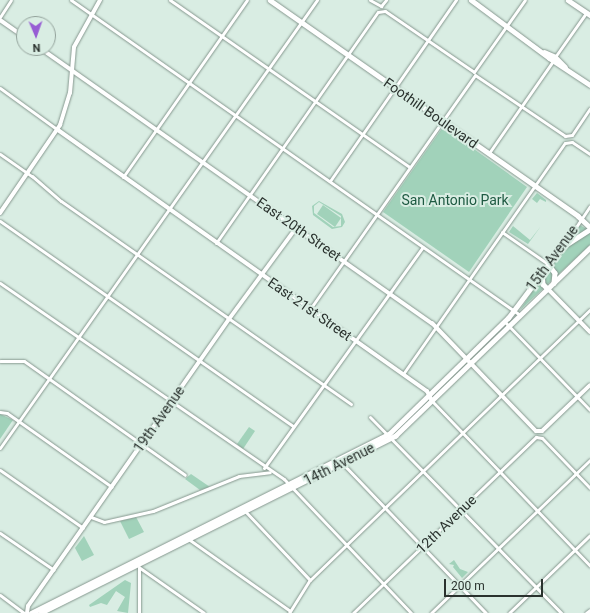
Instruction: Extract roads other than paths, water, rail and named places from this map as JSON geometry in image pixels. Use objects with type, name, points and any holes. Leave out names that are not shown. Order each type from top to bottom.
[{"type":"main road","name":"Foothill Boulevard","points":[[270,0],[489,153],[581,219],[590,228]]},
{"type":"main road","points":[[470,0],[590,85]]},
{"type":"main road","points":[[568,0],[588,14]]},
{"type":"main road","points":[[566,242],[590,228]]},
{"type":"main road","name":"15th Avenue","points":[[515,311],[548,264],[566,242]]},
{"type":"main road","name":"14th Avenue","points":[[40,613],[390,436],[509,326],[553,283],[589,252]]},
{"type":"main road","points":[[548,264],[555,273],[553,283]]},
{"type":"main road","points":[[543,271],[543,284],[548,289]]},
{"type":"main road","name":"14th Avenue","points":[[469,362],[515,311]]},
{"type":"main road","name":"14th Avenue","points":[[30,613],[138,564]]},
{"type":"street","points":[[11,0],[0,18],[16,31]]},
{"type":"street","points":[[71,0],[190,82],[520,315]]},
{"type":"street","points":[[0,213],[58,130],[68,103],[74,47],[90,13],[100,0]]},
{"type":"street","points":[[170,0],[409,167]]},
{"type":"street","points":[[123,178],[247,0]]},
{"type":"street","points":[[0,448],[106,295],[203,162],[317,0]]},
{"type":"street","points":[[370,0],[590,154]]},
{"type":"street","points":[[216,243],[386,0]]},
{"type":"street","points":[[330,181],[456,0]]},
{"type":"street","points":[[310,309],[475,74],[525,0]]},
{"type":"street","points":[[489,153],[554,59],[588,14]]},
{"type":"street","name":"East 20th Street","points":[[51,56],[390,293],[436,327],[590,488]]},
{"type":"street","name":"East 21st Street","points":[[0,88],[168,210],[403,374],[431,398],[462,433],[590,566]]},
{"type":"street","points":[[403,374],[590,108]]},
{"type":"street","points":[[0,154],[28,173],[54,196],[351,404]]},
{"type":"street","name":"15th Avenue","points":[[566,242],[590,206]]},
{"type":"street","points":[[0,221],[293,426]]},
{"type":"street","name":"19th Avenue","points":[[25,613],[28,606],[229,319],[296,228]]},
{"type":"street","points":[[502,232],[548,264]]},
{"type":"street","points":[[264,468],[423,246]]},
{"type":"street","points":[[0,283],[290,486],[411,613]]},
{"type":"street","points":[[548,289],[590,332]]},
{"type":"street","points":[[187,538],[290,612],[310,580],[590,310]]},
{"type":"street","points":[[505,322],[590,410]]},
{"type":"street","points":[[0,362],[24,361],[185,475]]},
{"type":"street","name":"12th Avenue","points":[[353,613],[590,385]]},
{"type":"street","points":[[0,412],[7,413],[112,486]]},
{"type":"street","points":[[370,417],[561,613]]},
{"type":"street","points":[[431,613],[590,460]]},
{"type":"street","points":[[340,461],[486,613]]},
{"type":"street","points":[[0,470],[83,528]]},
{"type":"street","points":[[91,517],[101,522],[160,510],[239,476],[270,472]]},
{"type":"street","points":[[243,510],[310,580]]},
{"type":"street","points":[[0,533],[54,570]]},
{"type":"street","points":[[509,613],[590,535]]},
{"type":"street","points":[[138,564],[139,613]]},
{"type":"street","points":[[138,564],[204,613]]},
{"type":"street","points":[[0,595],[25,613]]},
{"type":"street","points":[[586,613],[590,610]]},
{"type":"park label","name":"San Antonio Park","points":[[455,200]]}]
